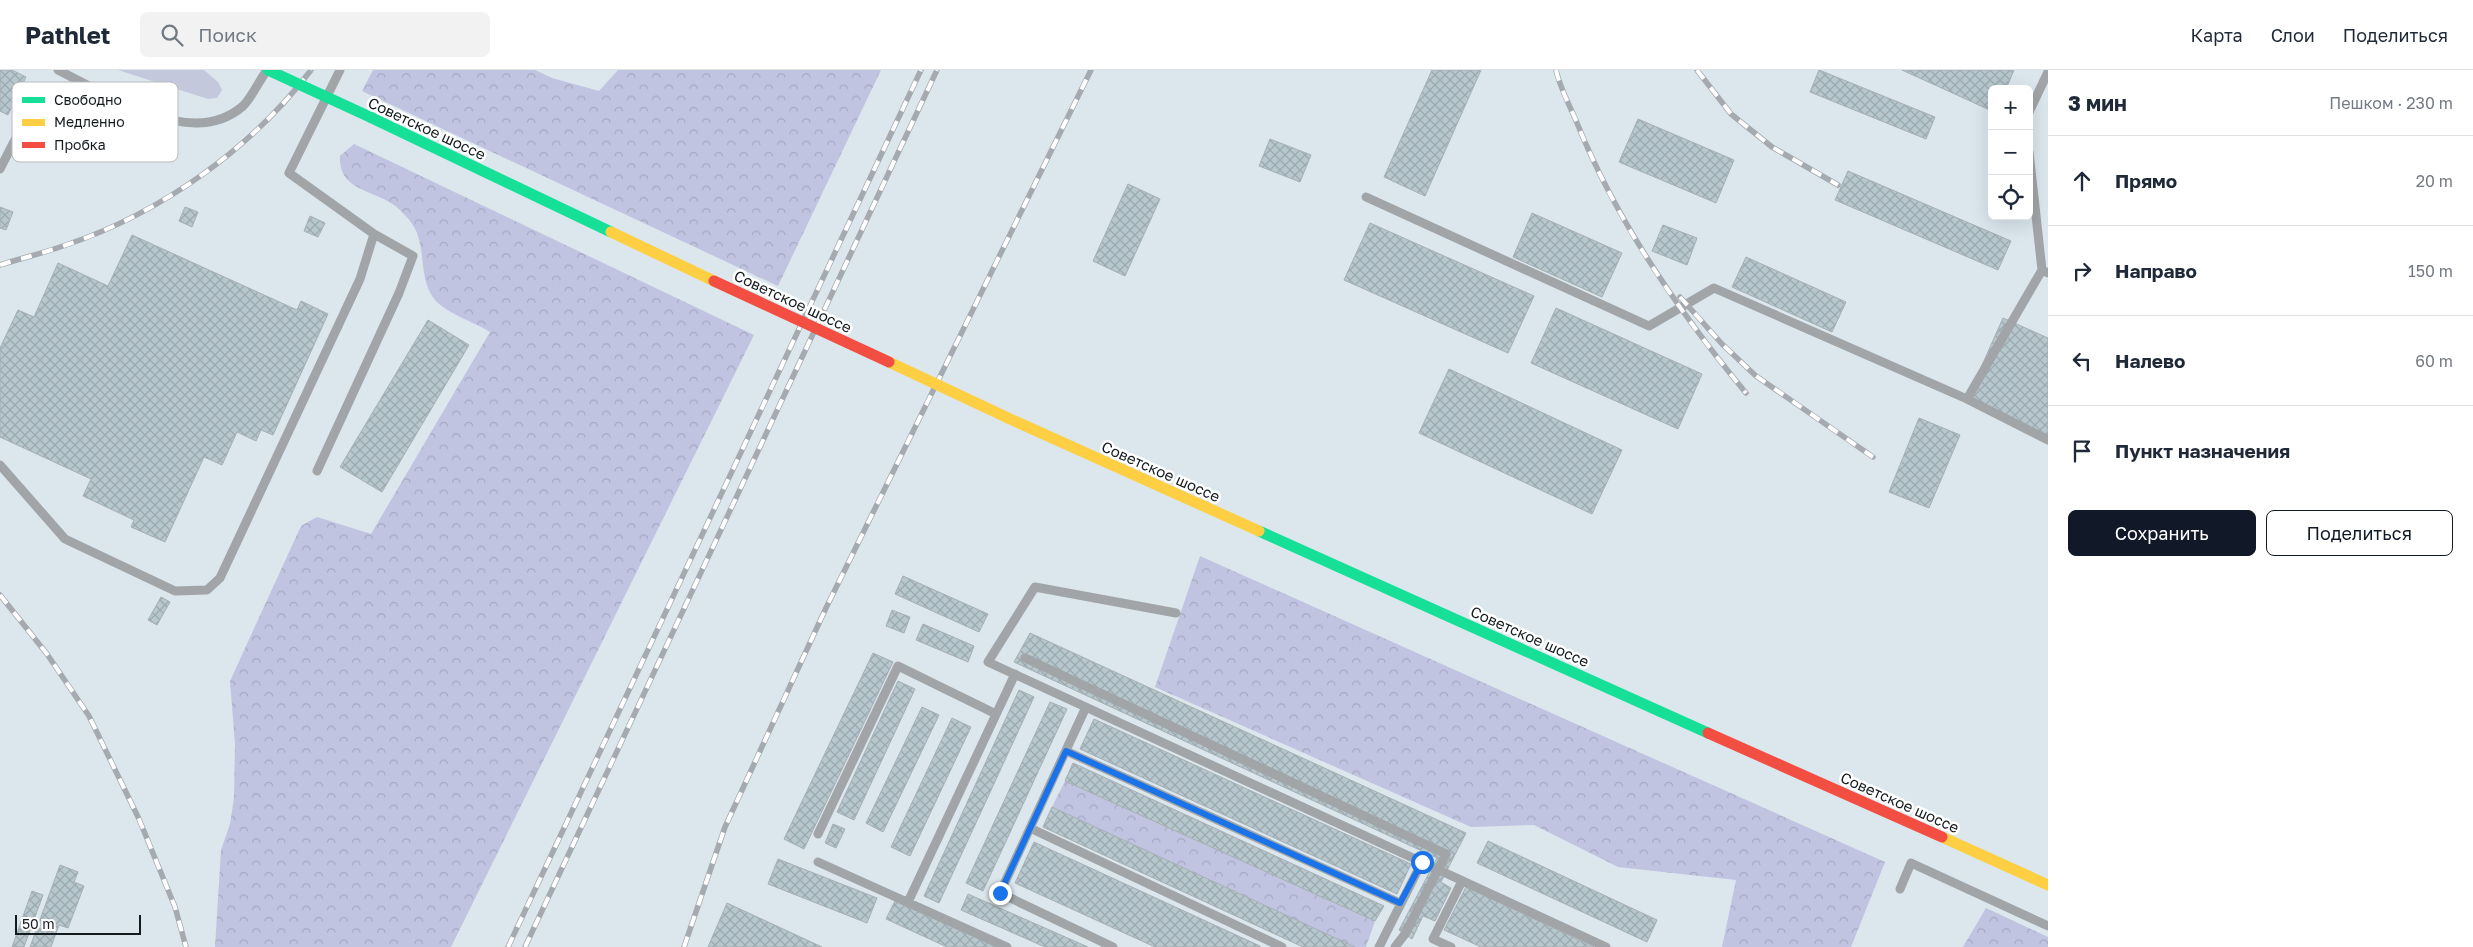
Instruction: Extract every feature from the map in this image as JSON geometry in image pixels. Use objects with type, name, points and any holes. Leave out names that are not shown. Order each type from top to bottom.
[{"type":"main road","name":"Советское шоссе","points":[[267,70],[1008,418],[2048,885]]},
{"type":"lane","points":[[58,70],[80,82]]},
{"type":"lane","points":[[178,122],[186,124],[218,120],[243,106],[267,70]]},
{"type":"lane","points":[[317,471],[399,293],[412,256],[374,234],[289,173],[340,70]]},
{"type":"lane","points":[[2033,104],[2048,72]]},
{"type":"lane","points":[[0,169],[12,145]]},
{"type":"lane","points":[[1967,399],[2045,272],[2032,175]]},
{"type":"lane","points":[[1366,197],[1649,326],[1714,288],[1967,399],[2048,440]]},
{"type":"lane","points":[[0,465],[66,539],[175,591],[207,590],[220,578],[272,469],[360,279],[374,234]]},
{"type":"lane","points":[[1176,613],[1035,587],[988,662],[1606,947]]},
{"type":"lane","points":[[1025,658],[1446,854],[1405,934],[1395,947]]},
{"type":"lane","points":[[818,834],[898,666],[996,714]]},
{"type":"lane","points":[[908,902],[1014,674]]},
{"type":"lane","points":[[1086,707],[1000,893],[1113,947]]},
{"type":"lane","points":[[1066,751],[1400,903]]},
{"type":"lane","points":[[1030,828],[1270,945],[1282,947]]},
{"type":"lane","points":[[818,862],[1007,947]]},
{"type":"lane","points":[[1379,947],[1422,862]]},
{"type":"lane","points":[[1900,889],[1911,863],[2048,926]]},
{"type":"lane","points":[[1451,947],[1433,939],[1462,881]]},
{"type":"shaded area","points":[[118,70],[204,70],[218,82],[222,90],[217,98],[208,99],[178,89],[178,82],[155,82]]},
{"type":"green space","points":[[373,70],[535,70],[552,78],[599,91],[618,70],[881,70],[778,286],[362,91]]},
{"type":"green space","points":[[354,144],[754,335],[451,947],[215,947],[221,850],[230,824],[234,798],[235,744],[230,681],[301,526],[317,517],[371,534],[490,332],[447,310],[436,301],[427,286],[418,236],[411,222],[392,204],[362,190],[346,178],[341,168],[340,156]]},
{"type":"green space","points":[[1200,556],[1885,862],[1851,947],[1722,947],[1736,880],[1618,867],[1534,825],[1471,827],[1155,687]]},
{"type":"green space","points":[[1065,781],[1375,921],[1366,947],[1355,947],[1052,807]]},
{"type":"green space","points":[[1986,908],[2048,937],[2048,947],[1963,947]]},
{"type":"building","points":[[0,70],[12,70],[26,77],[24,82],[12,82],[12,107],[8,115],[0,111]]},
{"type":"building","points":[[1432,70],[1481,70],[1425,196],[1384,177]]},
{"type":"building","points":[[1819,70],[1935,117],[1926,139],[1810,92]]},
{"type":"building","points":[[1902,70],[2014,70],[2008,85],[1988,85],[1988,109]]},
{"type":"building","points":[[1638,119],[1734,160],[1716,203],[1619,162]]},
{"type":"building","points":[[1270,139],[1311,155],[1300,182],[1259,166]]},
{"type":"building","points":[[1848,171],[2011,241],[1998,270],[1835,200]]},
{"type":"building","points":[[1128,184],[1160,199],[1125,276],[1093,261]]},
{"type":"building","points":[[0,207],[13,212],[6,230],[0,228]]},
{"type":"building","points":[[185,207],[198,212],[192,227],[179,221]]},
{"type":"building","points":[[1532,213],[1622,253],[1602,297],[1513,257]]},
{"type":"building","points":[[310,216],[325,223],[318,237],[304,231]]},
{"type":"building","points":[[1370,223],[1534,296],[1508,353],[1344,280]]},
{"type":"building","points":[[1663,225],[1697,238],[1687,265],[1652,251]]},
{"type":"building","points":[[132,235],[297,310],[301,301],[328,314],[273,435],[261,430],[256,441],[237,432],[222,465],[204,457],[165,542],[131,527],[134,520],[83,496],[91,479],[0,437],[0,348],[18,310],[34,317],[58,263],[108,286]]},
{"type":"building","points":[[1746,257],[1846,302],[1832,332],[1732,287]]},
{"type":"building","points":[[1556,308],[1702,374],[1678,429],[1531,363]]},
{"type":"building","points":[[2003,318],[2048,338],[2048,435],[1967,399]]},
{"type":"building","points":[[428,320],[469,345],[382,492],[340,467]]},
{"type":"building","points":[[1449,369],[1622,450],[1592,514],[1419,433]]},
{"type":"building","points":[[1919,418],[1960,435],[1929,508],[1889,492]]},
{"type":"building","points":[[903,576],[988,614],[979,632],[895,594]]},
{"type":"building","points":[[161,597],[170,602],[157,625],[148,620]]},
{"type":"building","points":[[892,610],[910,617],[904,633],[886,626]]},
{"type":"building","points":[[923,624],[974,646],[968,662],[916,640]]},
{"type":"building","points":[[1030,633],[1466,833],[1441,882],[1451,888],[1435,921],[1423,916],[1412,939],[1399,930],[1437,858],[1014,662]]},
{"type":"building","points":[[873,653],[893,662],[804,849],[784,839]]},
{"type":"building","points":[[898,681],[915,689],[854,820],[837,812]]},
{"type":"building","points":[[1019,690],[1034,697],[939,903],[924,896]]},
{"type":"building","points":[[1050,702],[1067,709],[983,891],[966,883]]},
{"type":"building","points":[[922,707],[939,715],[883,832],[866,823]]},
{"type":"building","points":[[952,718],[971,727],[910,856],[891,847]]},
{"type":"building","points":[[1094,719],[1411,864],[1397,894],[1080,749]]},
{"type":"building","points":[[1073,763],[1384,906],[1375,921],[1065,781]]},
{"type":"building","points":[[1052,807],[1355,947],[1303,947],[1043,827]]},
{"type":"building","points":[[833,824],[845,829],[836,848],[825,843]]},
{"type":"building","points":[[1488,841],[1657,920],[1647,942],[1477,863]]},
{"type":"building","points":[[1034,842],[1260,947],[1155,947],[1015,883]]},
{"type":"building","points":[[778,859],[877,898],[867,923],[768,884]]},
{"type":"building","points":[[60,865],[78,872],[74,882],[84,886],[68,928],[59,925],[51,947],[30,947]]},
{"type":"building","points":[[1466,887],[1594,947],[1481,947],[1444,930]]},
{"type":"building","points":[[32,891],[43,895],[24,947],[12,947]]},
{"type":"building","points":[[968,894],[1088,947],[1045,947],[961,910]]},
{"type":"building","points":[[895,901],[996,947],[947,947],[886,919]]},
{"type":"building","points":[[727,903],[822,947],[708,947]]},
{"type":"railway","points":[[0,265],[58,248],[101,232],[169,196],[202,175],[232,152],[261,126],[311,70]]},
{"type":"railway","points":[[508,947],[921,70]]},
{"type":"railway","points":[[525,947],[937,70]]},
{"type":"railway","points":[[684,947],[725,827],[826,608],[1091,70]]},
{"type":"railway","points":[[1556,70],[1593,160],[1630,230],[1673,298],[1746,393]]},
{"type":"railway","points":[[1697,70],[1731,114],[1772,147],[1838,185]]},
{"type":"railway","points":[[1680,297],[1722,344],[1756,376],[1873,457]]},
{"type":"railway","points":[[0,595],[47,654],[89,716],[139,819],[175,907],[186,947]]},
{"type":"traffic: fast","points":[[268,70],[370,117]]},
{"type":"traffic: fast","points":[[370,117],[611,232]]},
{"type":"traffic: fast","points":[[1259,531],[1708,733]]},
{"type":"traffic: slow","points":[[611,232],[714,281]]},
{"type":"traffic: slow","points":[[889,362],[1008,418]]},
{"type":"traffic: slow","points":[[1008,418],[1259,531]]},
{"type":"traffic: slow","points":[[1942,837],[2048,885]]},
{"type":"traffic: jam","points":[[714,281],[889,362]]},
{"type":"traffic: jam","points":[[1708,733],[1942,837]]},
{"type":"route","points":[[1000,893],[1066,751],[1400,903],[1422,862]]}]
